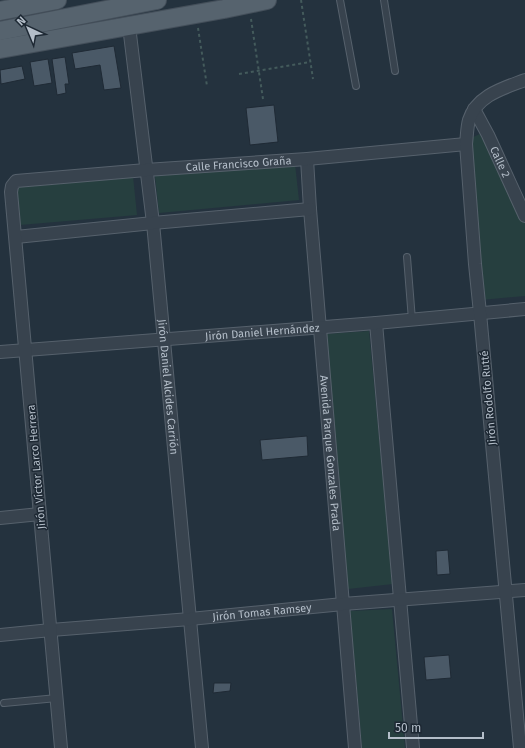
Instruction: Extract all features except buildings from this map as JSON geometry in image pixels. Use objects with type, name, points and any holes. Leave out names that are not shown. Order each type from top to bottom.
[{"type":"main road","points":[[0,11],[57,0]]},
{"type":"main road","points":[[0,31],[157,0]]},
{"type":"main road","points":[[0,49],[268,0]]},
{"type":"street","name":"Jirón Daniel Alcides Carrión","points":[[129,26],[153,223],[202,748]]},
{"type":"street","name":"Jirón Rodolfo Rutté","points":[[520,748],[475,264],[466,144],[469,119],[474,109],[481,101],[490,94],[525,80]]},
{"type":"street","name":"Calle 2","points":[[474,109],[488,135],[525,216]]},
{"type":"street","name":"Calle Francisco Graña","points":[[12,186],[16,182],[466,144]]},
{"type":"street","name":"Avenida Parque Gonzales Prada","points":[[307,158],[355,748]]},
{"type":"street","name":"Jirón Víctor Larco Herrera","points":[[12,186],[11,192],[61,748]]},
{"type":"street","points":[[16,237],[310,209]]},
{"type":"street","name":"Jirón Daniel Hernández","points":[[0,352],[376,323],[525,309]]},
{"type":"street","points":[[376,323],[413,748]]},
{"type":"street","points":[[0,518],[40,514]]},
{"type":"street","name":"Jirón Tomas Ramsey","points":[[0,635],[400,599],[525,590]]},
{"type":"lane","points":[[340,0],[356,86]]},
{"type":"lane","points":[[384,0],[395,71]]},
{"type":"lane","points":[[407,257],[412,320]]},
{"type":"lane","points":[[4,703],[57,698]]},
{"type":"path","points":[[302,0],[313,79]]},
{"type":"path","points":[[250,4],[263,99]]},
{"type":"path","points":[[195,14],[207,86]]},
{"type":"path","points":[[239,74],[310,62]]},
{"type":"green space","points":[[480,134],[488,140],[525,221],[525,296],[481,300],[471,138]]},
{"type":"green space","points":[[295,164],[299,200],[159,213],[155,176]]},
{"type":"green space","points":[[133,176],[137,215],[20,225],[17,186]]},
{"type":"green space","points":[[369,331],[393,584],[348,589],[326,334]]},
{"type":"green space","points":[[392,609],[405,748],[362,748],[350,611]]}]
